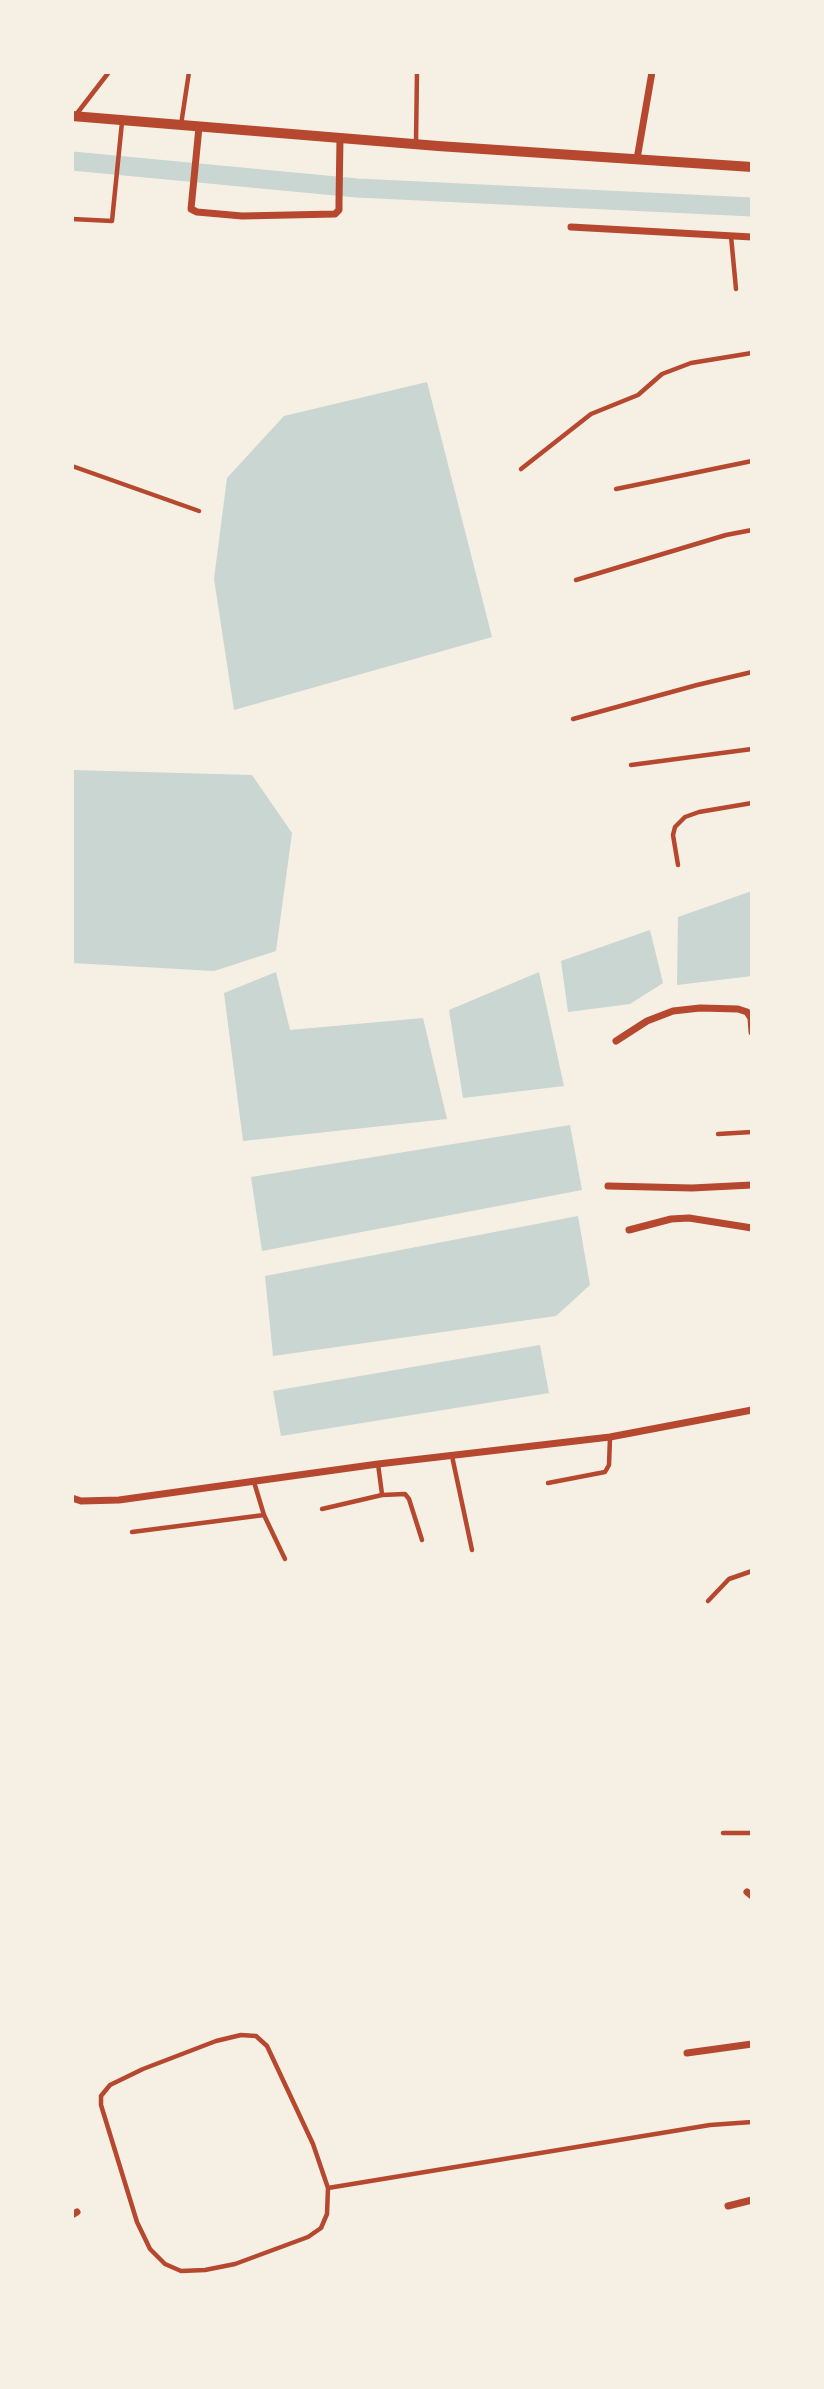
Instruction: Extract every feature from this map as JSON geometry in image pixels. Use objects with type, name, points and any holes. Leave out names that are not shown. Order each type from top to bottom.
[{"type":"street","points":[[637,159],[652,72]]},
{"type":"street","points":[[73,116],[122,122],[752,167]]},
{"type":"street","points":[[199,127],[191,209],[242,216],[335,214],[339,210],[340,138]]},
{"type":"street","points":[[571,228],[752,237]]},
{"type":"street","points":[[616,1041],[647,1021],[673,1011],[700,1008],[738,1009],[747,1012],[751,1018],[752,1032]]},
{"type":"street","points":[[608,1186],[704,1188],[752,1185]]},
{"type":"street","points":[[629,1230],[671,1219],[689,1218],[752,1228]]},
{"type":"street","points":[[72,1498],[98,1502],[379,1464],[610,1437],[752,1410]]},
{"type":"street","points":[[687,2053],[752,2045]]},
{"type":"street","points":[[728,2206],[752,2200]]},
{"type":"lane","points":[[73,116],[109,72]]},
{"type":"lane","points":[[181,126],[189,72]]},
{"type":"lane","points":[[416,143],[417,72]]},
{"type":"lane","points":[[72,219],[112,221],[122,122]]},
{"type":"lane","points":[[731,236],[736,289]]},
{"type":"lane","points":[[521,468],[591,414],[638,395],[662,374],[691,363],[752,353]]},
{"type":"lane","points":[[616,489],[752,461]]},
{"type":"lane","points":[[72,466],[199,511]]},
{"type":"lane","points":[[576,580],[726,535],[752,530]]},
{"type":"lane","points":[[573,719],[752,672]]},
{"type":"lane","points":[[631,765],[752,748]]},
{"type":"lane","points":[[678,865],[673,835],[685,817],[752,803]]},
{"type":"lane","points":[[718,1135],[752,1132]]},
{"type":"lane","points":[[548,1483],[605,1472],[609,1465],[610,1437]]},
{"type":"lane","points":[[452,1455],[472,1550]]},
{"type":"lane","points":[[379,1464],[382,1495]]},
{"type":"lane","points":[[254,1482],[264,1516],[285,1559]]},
{"type":"lane","points":[[322,1509],[382,1495],[405,1494],[422,1540]]},
{"type":"lane","points":[[132,1532],[264,1516]]},
{"type":"lane","points":[[708,1601],[729,1579],[752,1571]]},
{"type":"lane","points":[[723,1833],[752,1833]]},
{"type":"lane","points":[[241,2035],[256,2036],[268,2046],[313,2144],[328,2188],[327,2214],[321,2228],[308,2237],[235,2264],[181,2271],[164,2264],[150,2249],[137,2222],[100,2105],[100,2096],[110,2085],[143,2068],[216,2041],[241,2035]]},
{"type":"lane","points":[[328,2188],[710,2125],[752,2122]]},
{"type":"shaded area","points":[[427,382],[492,637],[234,710],[214,579],[227,478],[284,416]]},
{"type":"shaded area","points":[[72,770],[252,775],[292,833],[276,951],[214,971],[72,963]]},
{"type":"shaded area","points":[[752,891],[752,976],[677,985],[678,917]]},
{"type":"shaded area","points":[[650,930],[663,983],[630,1004],[568,1012],[561,961]]},
{"type":"shaded area","points":[[276,972],[290,1030],[423,1018],[447,1119],[243,1141],[224,993]]},
{"type":"shaded area","points":[[539,972],[564,1086],[463,1098],[449,1010]]},
{"type":"shaded area","points":[[570,1125],[582,1190],[262,1251],[251,1177]]},
{"type":"shaded area","points":[[578,1216],[590,1285],[556,1316],[273,1356],[265,1276]]},
{"type":"shaded area","points":[[540,1345],[549,1393],[281,1436],[273,1391]]},
{"type":"waterway","points":[[72,161],[357,188],[752,207]]}]
